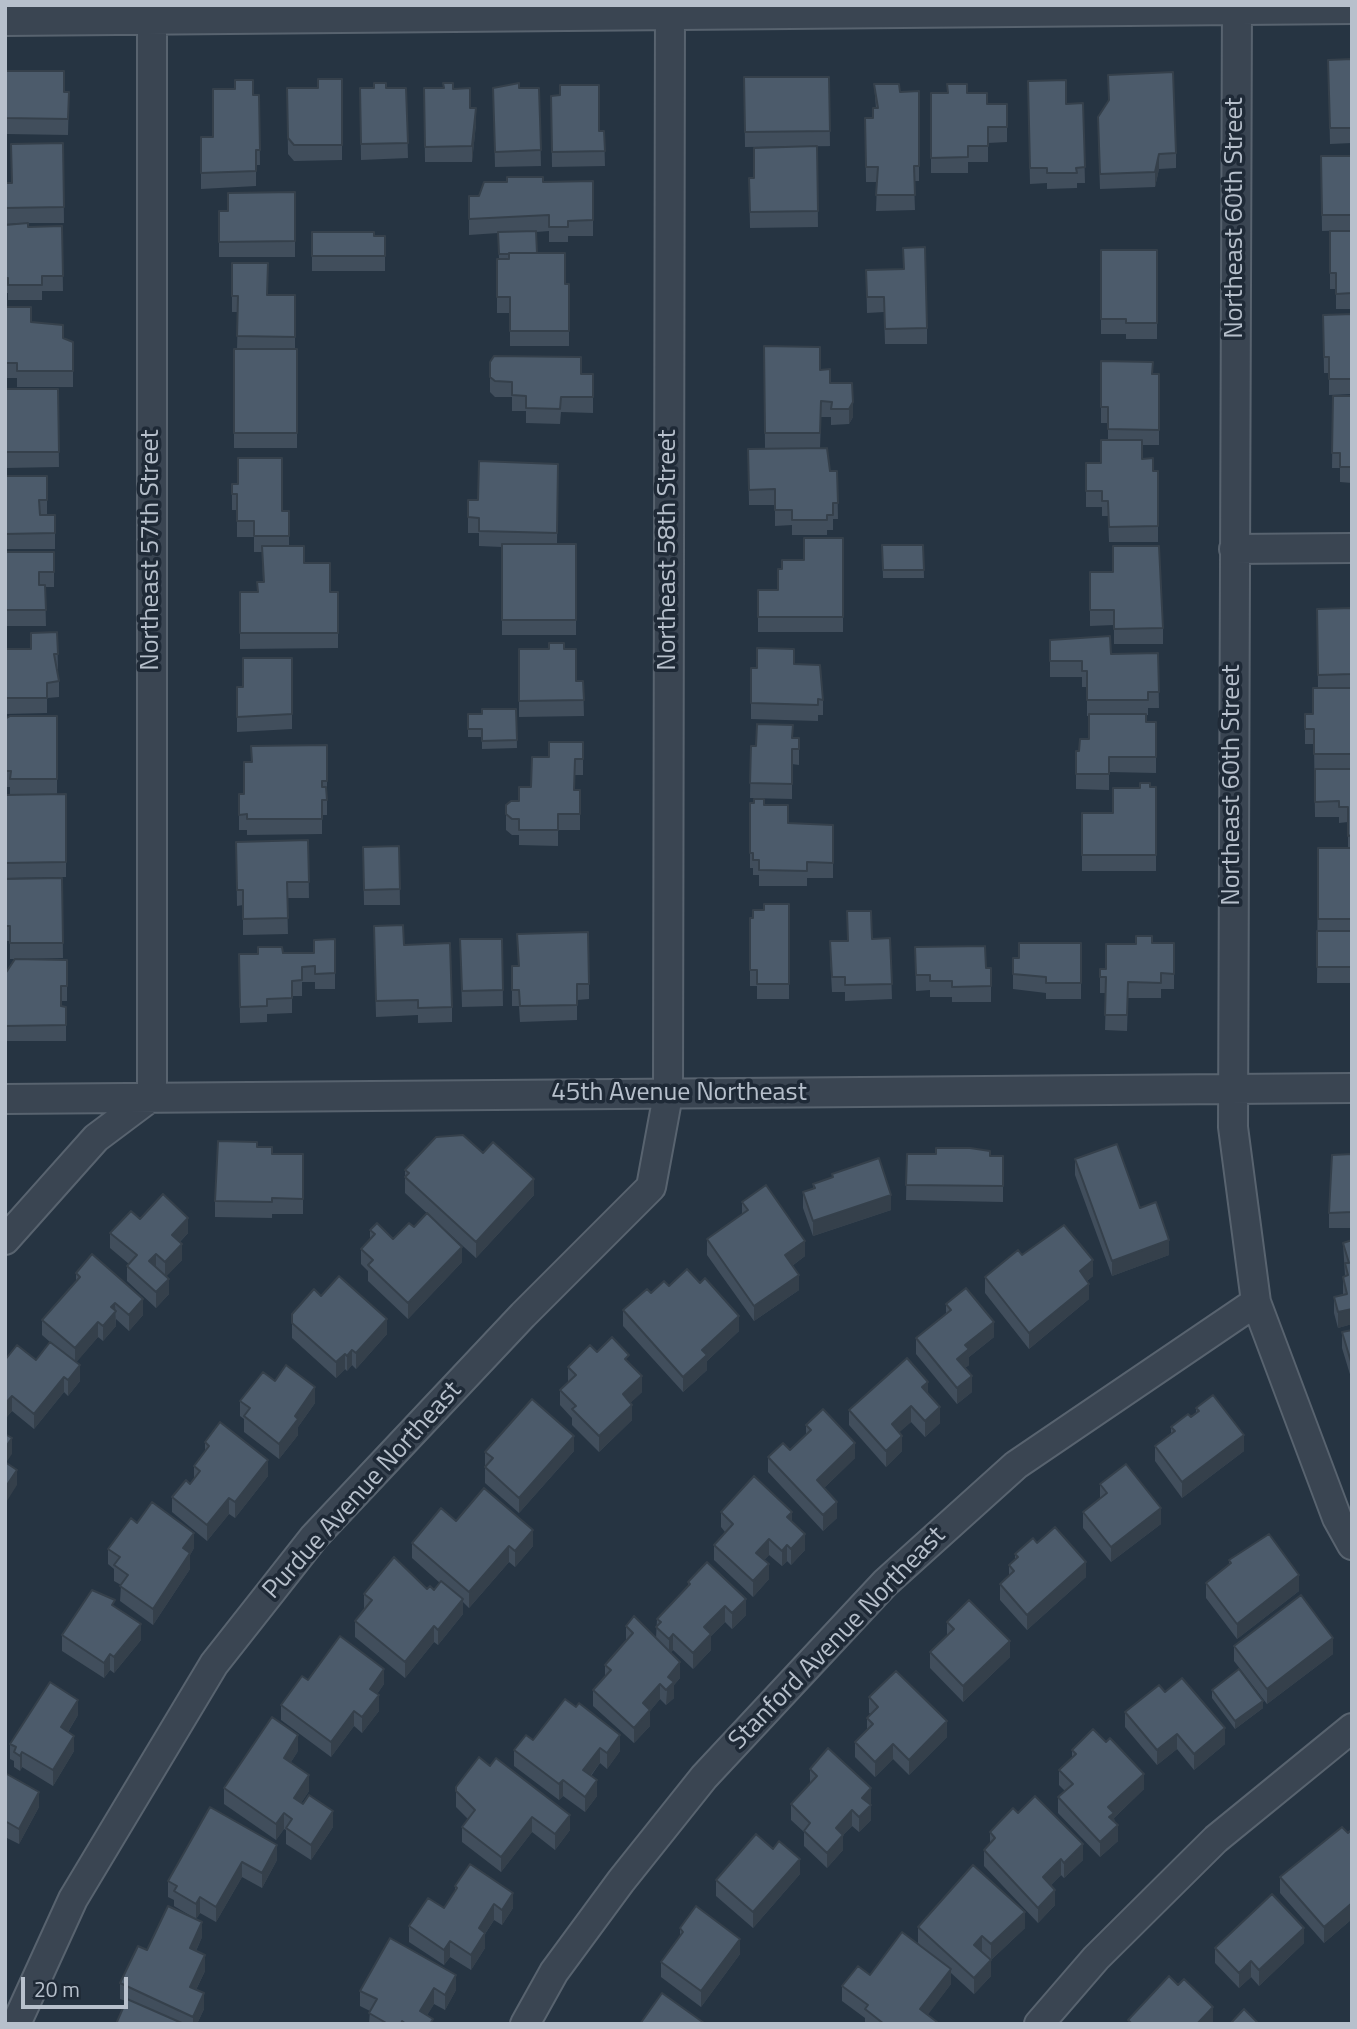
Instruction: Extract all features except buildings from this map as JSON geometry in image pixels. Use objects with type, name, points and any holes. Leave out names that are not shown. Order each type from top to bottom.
[{"type":"street","name":"Northeast 60th Street","points":[[1237,8],[1233,1127],[1256,1302],[1337,1518],[1352,1545]]},
{"type":"street","points":[[5,21],[152,13],[1352,9]]},
{"type":"street","name":"Northeast 58th Street","points":[[668,1095],[670,10]]},
{"type":"street","name":"Northeast 57th Street","points":[[152,13],[152,1096]]},
{"type":"street","points":[[1234,549],[1352,548]]},
{"type":"street","name":"45th Avenue Northeast","points":[[5,1099],[1352,1088]]},
{"type":"street","name":"Purdue Avenue Northeast","points":[[16,2024],[73,1899],[214,1664],[314,1537],[514,1325],[651,1188],[668,1095]]},
{"type":"street","points":[[5,1240],[96,1138],[152,1096]]},
{"type":"street","name":"Stanford Avenue Northeast","points":[[524,2024],[554,1972],[704,1777],[885,1583],[1016,1465],[1256,1302]]},
{"type":"street","points":[[1039,2024],[1096,1958],[1216,1839],[1352,1728]]}]
